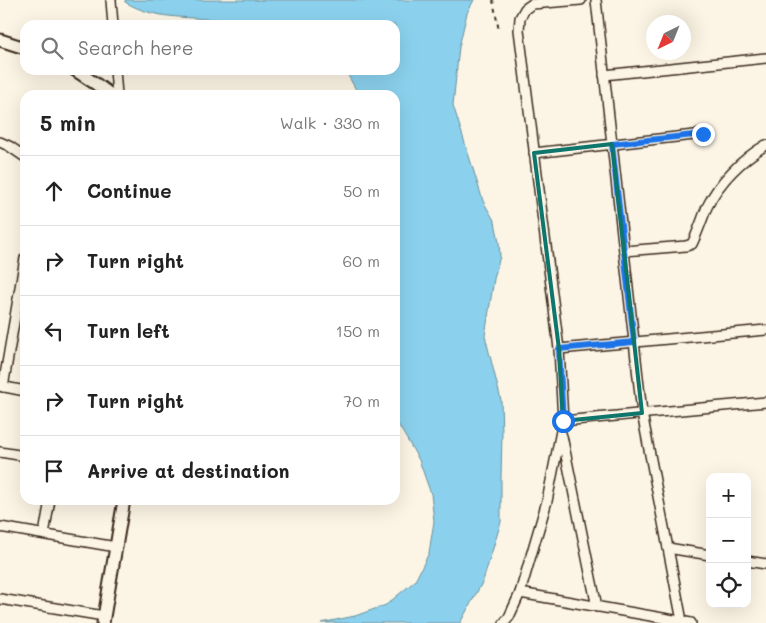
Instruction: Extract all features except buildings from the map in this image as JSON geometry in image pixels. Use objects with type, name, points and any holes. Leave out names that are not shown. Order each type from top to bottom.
[{"type":"street","points":[[111,0],[113,20]]},
{"type":"street","points":[[504,623],[509,617],[520,593],[546,501],[563,421],[559,349],[519,30],[520,18],[525,9],[532,4],[580,0]]},
{"type":"street","points":[[596,0],[642,413],[682,621]]},
{"type":"street","points":[[0,40],[20,46]]},
{"type":"street","points":[[604,75],[766,58]]},
{"type":"street","points":[[82,75],[104,90]]},
{"type":"street","points":[[116,75],[117,90]]},
{"type":"street","points":[[534,153],[703,134]]},
{"type":"street","points":[[0,142],[20,154]]},
{"type":"street","points":[[624,251],[692,244],[708,206],[720,186],[748,157],[766,145]]},
{"type":"street","points":[[20,286],[2,387],[20,390]]},
{"type":"street","points":[[559,349],[766,330]]},
{"type":"street","points":[[563,421],[766,402]]},
{"type":"street","points":[[561,430],[597,607]]},
{"type":"street","points":[[0,452],[20,455]]},
{"type":"street","points":[[44,534],[49,505]]},
{"type":"street","points":[[0,599],[104,620],[123,505]]},
{"type":"street","points":[[0,527],[116,547]]},
{"type":"street","points":[[668,548],[706,554]]},
{"type":"street","points":[[751,562],[766,564]]},
{"type":"street","points":[[520,593],[691,623]]},
{"type":"path","points":[[493,0],[499,31]]},
{"type":"highlighted area","points":[[612,144],[642,413],[563,421],[559,349],[534,153]]},
{"type":"water","points":[[125,0],[474,0],[467,13],[459,47],[453,105],[483,201],[495,222],[499,242],[500,256],[494,279],[485,336],[501,400],[501,522],[483,581],[460,623],[321,623],[355,616],[386,605],[415,581],[429,553],[434,521],[431,494],[419,460],[400,428],[400,90],[356,90],[348,75],[400,75],[400,20],[217,20],[159,15],[136,8],[125,2]]},
{"type":"route","points":[[563,421],[559,349],[634,342],[612,144],[703,134]]}]
